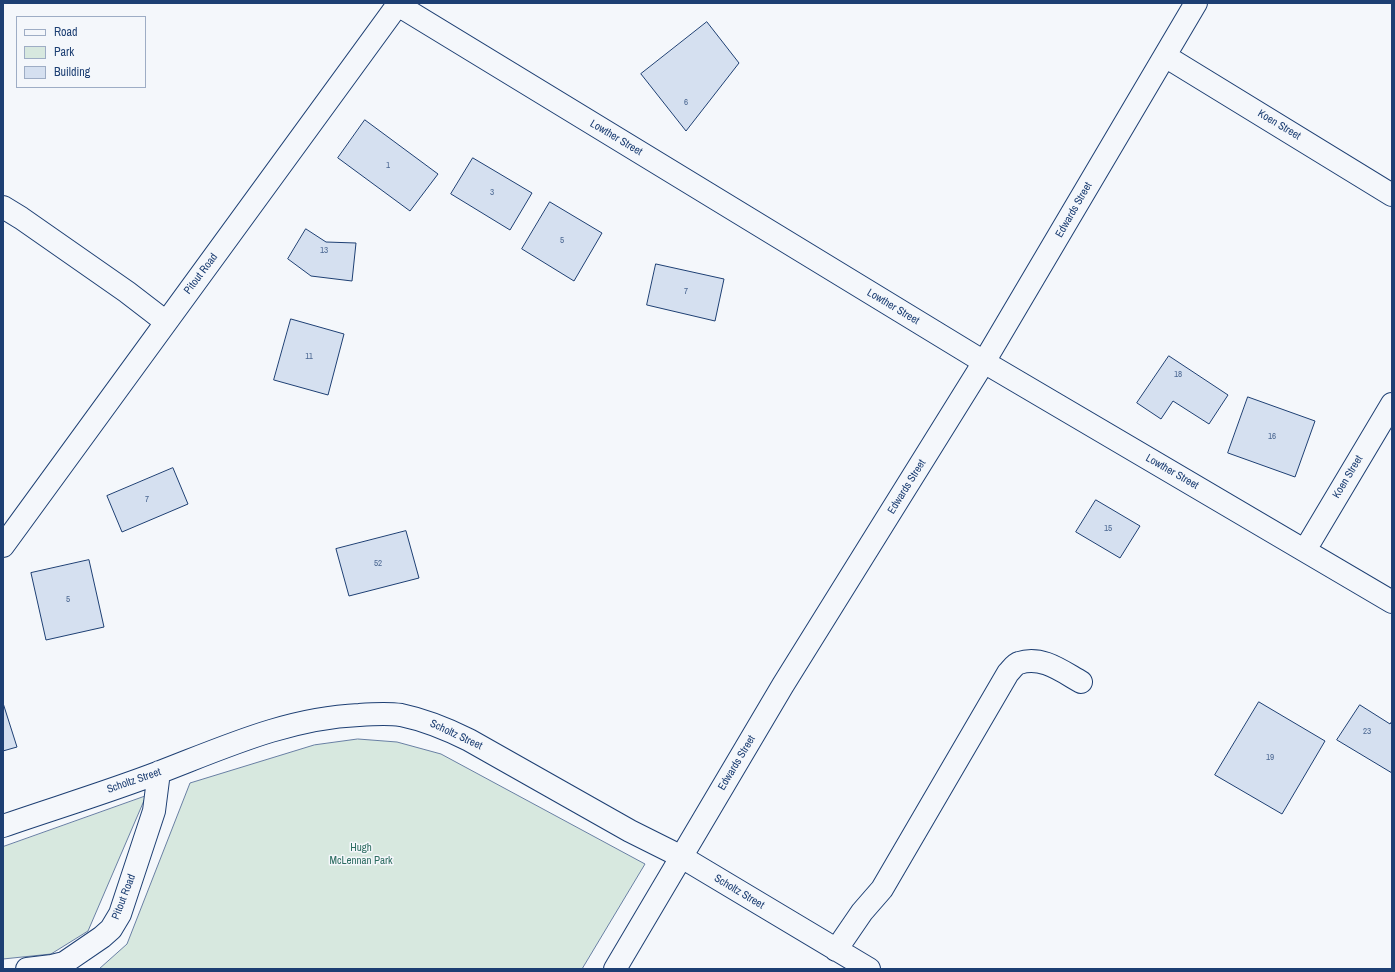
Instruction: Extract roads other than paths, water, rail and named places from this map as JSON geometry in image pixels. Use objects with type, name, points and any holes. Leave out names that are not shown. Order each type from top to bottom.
[{"type":"street","name":"Edwards Street","points":[[615,969],[680,856],[783,685],[984,362],[1196,3]]},
{"type":"street","name":"Pitout Road","points":[[3,546],[399,4]]},
{"type":"street","name":"Lowther Street","points":[[399,4],[984,362],[1392,602]]},
{"type":"street","name":"Koen Street","points":[[1165,56],[1392,195]]},
{"type":"street","points":[[3,207],[127,292],[166,322]]},
{"type":"street","name":"Koen Street","points":[[1304,550],[1392,404]]},
{"type":"street","points":[[836,950],[862,912],[882,890],[1008,673],[1018,663],[1031,661],[1051,664],[1081,682]]},
{"type":"street","name":"Scholtz Street","points":[[3,826],[159,772],[278,727],[341,715],[401,715],[440,726],[469,740],[630,831],[680,856],[868,969]]},
{"type":"street","name":"Pitout Road","points":[[27,969],[64,963],[102,937],[111,929],[120,914],[154,811],[159,772]]},
{"type":"park label","name":"Hugh McLennan Park","points":[[361,854]]}]
